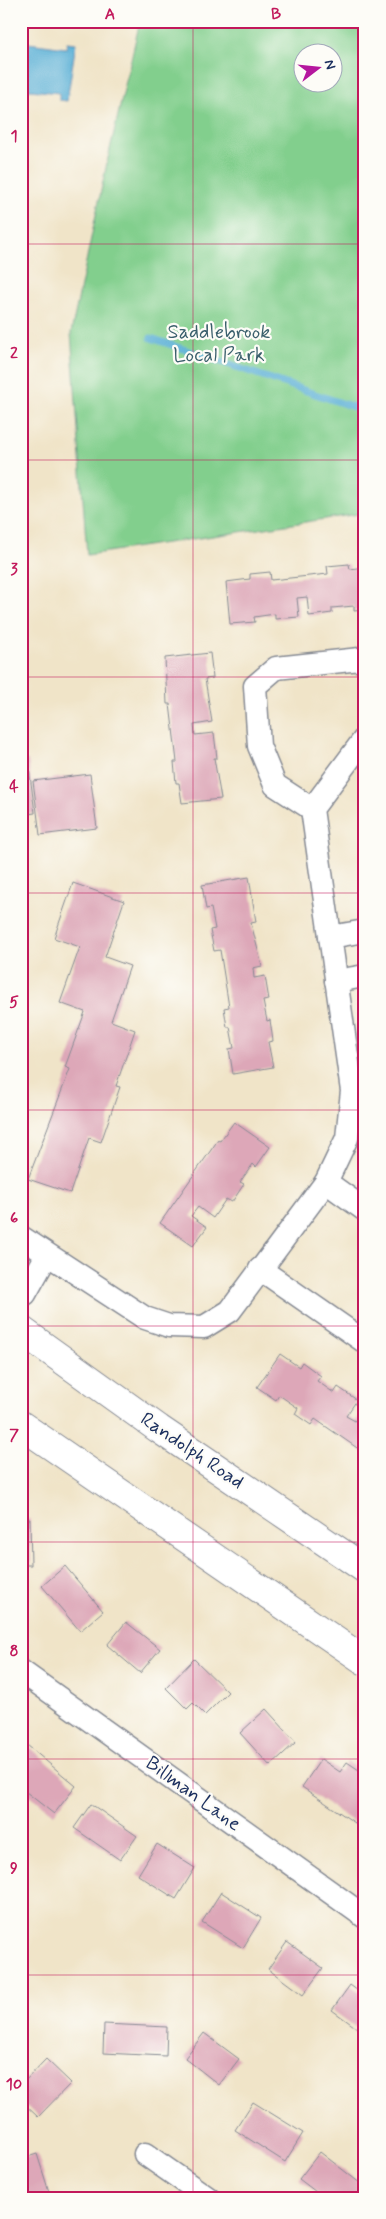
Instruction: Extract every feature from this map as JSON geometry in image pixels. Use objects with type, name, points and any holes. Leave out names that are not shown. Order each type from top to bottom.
[{"type":"main road","name":"Randolph Road","points":[[21,1330],[159,1429],[365,1568]]},
{"type":"main road","points":[[21,1425],[365,1661]]},
{"type":"street","points":[[312,809],[275,785],[259,746],[255,686],[276,668],[360,660],[365,664]]},
{"type":"street","points":[[21,1296],[25,1294],[30,1248],[145,1318],[169,1326],[204,1327],[230,1311],[326,1182],[347,1138],[352,1092],[312,809],[365,738]]},
{"type":"street","points":[[330,937],[365,931]]},
{"type":"street","points":[[336,982],[365,976]]},
{"type":"street","points":[[326,1182],[365,1210]]},
{"type":"street","points":[[260,1270],[365,1342]]},
{"type":"street","name":"Billman Lane","points":[[21,1671],[365,1917]]},
{"type":"street","points":[[145,2154],[208,2198]]},
{"type":"green space","name":"Saddlebrook Local Park","points":[[140,21],[365,21],[365,513],[87,555],[71,333],[108,158]]},
{"type":"water","points":[[21,42],[66,48],[67,42],[76,43],[67,101],[59,100],[59,93],[21,89]]},
{"type":"building","points":[[349,564],[350,569],[365,567],[365,610],[354,611],[354,606],[332,608],[332,613],[309,616],[307,597],[297,598],[299,617],[275,619],[275,614],[254,617],[255,622],[230,624],[226,582],[250,579],[250,574],[270,572],[271,580],[328,574],[327,566]]},
{"type":"building","points":[[210,653],[213,678],[205,679],[212,722],[194,725],[195,735],[214,733],[217,758],[214,758],[221,799],[182,803],[179,783],[176,783],[174,762],[177,762],[170,704],[167,704],[165,658]]},
{"type":"building","points":[[28,760],[35,813],[21,815],[21,761]]},
{"type":"building","points":[[90,774],[97,828],[40,835],[33,781]]},
{"type":"building","points":[[249,877],[256,922],[251,923],[262,966],[253,968],[254,978],[265,976],[269,1000],[263,1001],[267,1021],[270,1020],[273,1041],[268,1042],[273,1067],[233,1074],[229,1049],[234,1048],[230,1027],[227,1027],[224,1008],[229,1007],[220,950],[214,951],[210,930],[215,929],[211,908],[206,909],[202,885]]},
{"type":"building","points":[[73,883],[124,901],[105,957],[130,966],[111,1021],[135,1030],[116,1086],[120,1087],[101,1142],[89,1138],[70,1193],[28,1179],[70,1069],[65,1067],[85,1012],[60,1003],[80,947],[54,938]]},
{"type":"building","points":[[234,1122],[270,1147],[256,1167],[253,1164],[240,1182],[244,1184],[232,1202],[226,1199],[213,1218],[198,1207],[191,1216],[207,1227],[193,1246],[160,1223],[218,1140],[220,1141]]},
{"type":"building","points":[[280,1354],[299,1367],[302,1362],[321,1376],[317,1381],[334,1393],[338,1387],[357,1400],[346,1416],[355,1421],[365,1407],[363,1452],[315,1419],[311,1425],[295,1414],[298,1408],[279,1395],[276,1400],[257,1387]]},
{"type":"building","points":[[21,1519],[30,1519],[31,1565],[21,1565]]},
{"type":"building","points":[[65,1566],[103,1611],[80,1631],[42,1586]]},
{"type":"building","points":[[126,1622],[160,1649],[140,1673],[107,1645]]},
{"type":"building","points":[[194,1659],[228,1692],[205,1715],[193,1703],[187,1709],[166,1688]]},
{"type":"building","points":[[266,1709],[296,1742],[270,1766],[240,1733]]},
{"type":"building","points":[[27,1745],[76,1786],[54,1814],[21,1788],[21,1753]]},
{"type":"building","points":[[321,1759],[340,1772],[347,1762],[365,1774],[365,1780],[359,1789],[365,1793],[365,1815],[358,1825],[302,1787]]},
{"type":"building","points":[[91,1804],[137,1836],[120,1860],[74,1828]]},
{"type":"building","points":[[157,1844],[195,1868],[176,1899],[138,1875]]},
{"type":"building","points":[[221,1892],[261,1918],[243,1948],[202,1922]]},
{"type":"building","points":[[287,1942],[323,1968],[303,1995],[268,1969]]},
{"type":"building","points":[[350,1985],[365,1996],[365,2034],[332,2010]]},
{"type":"building","points":[[104,2024],[167,2027],[166,2056],[103,2053]]},
{"type":"building","points":[[204,2033],[239,2059],[219,2085],[185,2058]]},
{"type":"building","points":[[46,2059],[71,2083],[38,2117],[21,2101],[21,2085]]},
{"type":"building","points":[[253,2102],[303,2133],[285,2162],[235,2130]]},
{"type":"building","points":[[320,2152],[365,2187],[365,2191],[360,2198],[324,2198],[299,2179]]},
{"type":"building","points":[[37,2154],[50,2195],[42,2198],[21,2198],[21,2159]]},
{"type":"waterway","points":[[151,338],[365,411]]}]
